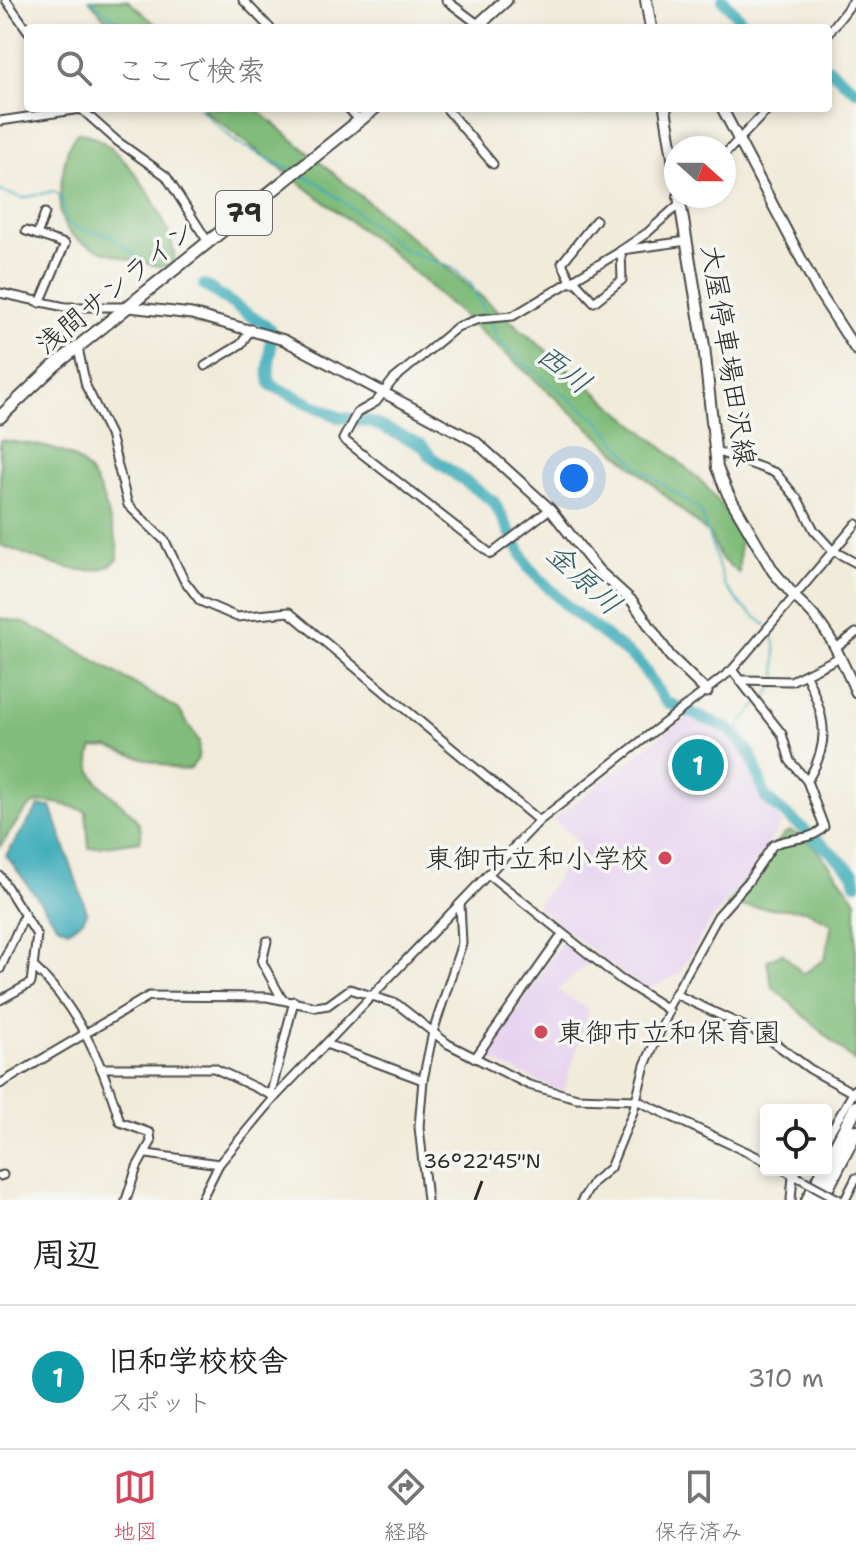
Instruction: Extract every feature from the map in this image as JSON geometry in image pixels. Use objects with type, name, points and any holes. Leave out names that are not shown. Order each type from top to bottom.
[{"type":"highway","points":[[832,1154],[856,1107]]},
{"type":"highway","points":[[821,1200],[856,1131]]},
{"type":"highway","points":[[808,1200],[821,1176]]},
{"type":"main road","points":[[479,24],[506,0]]},
{"type":"main road","points":[[646,0],[650,24]]},
{"type":"main road","name":"浅間サンライン","points":[[0,417],[78,348],[370,112]]},
{"type":"main road","points":[[666,112],[670,136]]},
{"type":"main road","name":"大屋停車場田沢線","points":[[684,208],[717,468],[728,494],[773,571],[795,597]]},
{"type":"street","points":[[6,0],[24,25]]},
{"type":"street","points":[[243,0],[266,24]]},
{"type":"street","points":[[832,29],[854,0],[856,3]]},
{"type":"street","points":[[449,2],[475,24]]},
{"type":"street","points":[[0,121],[61,112]]},
{"type":"street","points":[[84,112],[117,141],[166,176],[208,242]]},
{"type":"street","points":[[352,112],[359,120]]},
{"type":"street","points":[[449,112],[493,164]]},
{"type":"street","points":[[724,112],[818,291],[856,350]]},
{"type":"street","points":[[738,140],[765,112]]},
{"type":"street","points":[[550,509],[491,554],[343,439],[352,418],[376,402],[381,393],[457,327],[479,319],[513,316],[621,251],[672,208]]},
{"type":"street","points":[[37,235],[45,213]]},
{"type":"street","points":[[596,220],[562,263],[573,282],[594,302],[622,280],[621,251]]},
{"type":"street","points":[[26,231],[65,244],[40,303]]},
{"type":"street","points":[[621,251],[687,241]]},
{"type":"street","points":[[0,293],[40,303],[129,307],[192,314],[251,329],[272,336],[475,441],[550,509],[598,570],[633,602],[670,656],[707,692]]},
{"type":"street","points":[[205,366],[241,344],[251,329]]},
{"type":"street","points":[[78,348],[86,386],[110,435],[128,505],[165,541],[184,580],[200,601],[237,617],[289,612],[539,821]]},
{"type":"street","points":[[716,451],[776,473],[799,501],[814,530],[832,550],[856,563]]},
{"type":"street","points":[[201,1200],[219,1164],[273,1095],[375,994],[539,821],[732,670],[856,524]]},
{"type":"street","points":[[795,597],[820,618],[856,692]]},
{"type":"street","points":[[743,680],[791,681],[806,675],[838,652],[856,633]]},
{"type":"street","points":[[582,1200],[593,1182],[610,1168],[636,1100],[645,1065],[669,1011],[667,1009],[718,916],[748,882],[773,845],[810,836],[824,827],[807,781],[790,761],[775,721],[732,670]]},
{"type":"street","points":[[806,675],[821,712],[823,744],[823,753],[807,781]]},
{"type":"street","points":[[0,874],[37,935],[31,983],[0,1000]]},
{"type":"street","points":[[488,874],[562,935],[631,987],[667,1009]]},
{"type":"street","points":[[427,1200],[419,1127],[423,1080],[433,1032],[462,943],[460,904]]},
{"type":"street","points":[[0,969],[25,914]]},
{"type":"street","points":[[475,1058],[562,935]]},
{"type":"street","points":[[267,941],[262,962],[282,999]]},
{"type":"street","points":[[34,967],[54,986],[84,1035],[101,1068],[120,1122],[150,1133],[147,1154],[137,1167],[126,1200]]},
{"type":"street","points":[[0,1084],[149,996],[282,999],[316,1007],[328,1005],[350,989],[375,994],[397,1004],[433,1032],[475,1058],[552,1094],[636,1100],[760,1158]]},
{"type":"street","points":[[675,994],[765,1036],[810,1069],[854,1090],[832,1128]]},
{"type":"street","points":[[273,1095],[294,1001]]},
{"type":"street","points":[[326,1044],[423,1080]]},
{"type":"street","points":[[101,1068],[214,1068],[273,1095]]},
{"type":"street","points":[[147,1154],[219,1164]]},
{"type":"street","points":[[791,1200],[795,1176]]},
{"type":"street","points":[[800,1176],[842,1200],[856,1178]]},
{"type":"shaded area","name":"東御市立和小学校","points":[[687,717],[727,733],[744,752],[761,797],[782,823],[749,873],[708,925],[679,974],[645,991],[536,907],[581,844],[553,819]]},
{"type":"shaded area","name":"東御市立和保育園","points":[[563,940],[592,960],[557,990],[589,1010],[563,1092],[486,1058]]},
{"type":"green space","points":[[89,0],[127,0],[155,24],[110,24]]},
{"type":"green space","points":[[206,112],[260,112],[668,452],[704,484],[740,529],[739,573],[720,558],[710,535],[393,254]]},
{"type":"green space","points":[[78,132],[95,137],[111,148],[142,182],[171,242],[175,259],[167,267],[100,250],[76,238],[65,226],[60,206],[62,178],[68,148]]},
{"type":"green space","points":[[0,440],[58,450],[83,465],[101,495],[118,548],[118,559],[106,567],[77,570],[0,545]]},
{"type":"green space","points":[[0,618],[25,623],[70,646],[179,710],[199,741],[198,759],[190,769],[180,770],[108,747],[93,748],[90,763],[94,776],[135,818],[141,829],[140,841],[89,848],[86,811],[42,802],[26,810],[0,847]]},
{"type":"green space","points":[[791,831],[815,846],[856,900],[856,1063],[772,986],[767,961],[782,953],[803,974],[825,959],[832,923],[805,910],[727,906],[785,833]]},
{"type":"water","points":[[39,806],[51,807],[87,912],[83,920],[68,930],[57,925],[6,855]]},
{"type":"waterway","name":"西川","points":[[91,0],[121,24]]},
{"type":"waterway","points":[[723,0],[744,24]]},
{"type":"waterway","points":[[832,71],[856,91]]},
{"type":"waterway","name":"西川","points":[[203,112],[236,142],[292,171]]},
{"type":"waterway","name":"西川","points":[[301,175],[319,183],[404,250],[451,267],[471,284],[486,314]]},
{"type":"waterway","name":"金原川","points":[[0,191],[23,198],[54,191],[61,197],[66,220],[74,227],[111,236],[140,259]]},
{"type":"waterway","name":"金原川","points":[[204,285],[269,328],[271,385],[338,417],[371,422],[422,445],[431,457],[494,502],[529,568],[569,608],[639,662],[666,702],[727,728],[737,737],[751,755],[766,798],[832,853],[853,873],[856,883]]},
{"type":"waterway","name":"西川","points":[[489,319],[497,338],[515,357],[599,421],[639,468],[700,510],[725,586],[742,606],[766,625]]},
{"type":"waterway","name":"西川","points":[[770,630],[775,643],[777,678]]},
{"type":"waterway","name":"西川","points":[[737,737],[743,721],[775,684]]},
{"type":"place","name":"旧和学校校舎","points":[[698,765]]},
{"type":"place","name":"東御市立和小学校","points":[[665,858]]},
{"type":"place","name":"東御市立和保育園","points":[[541,1032]]}]
